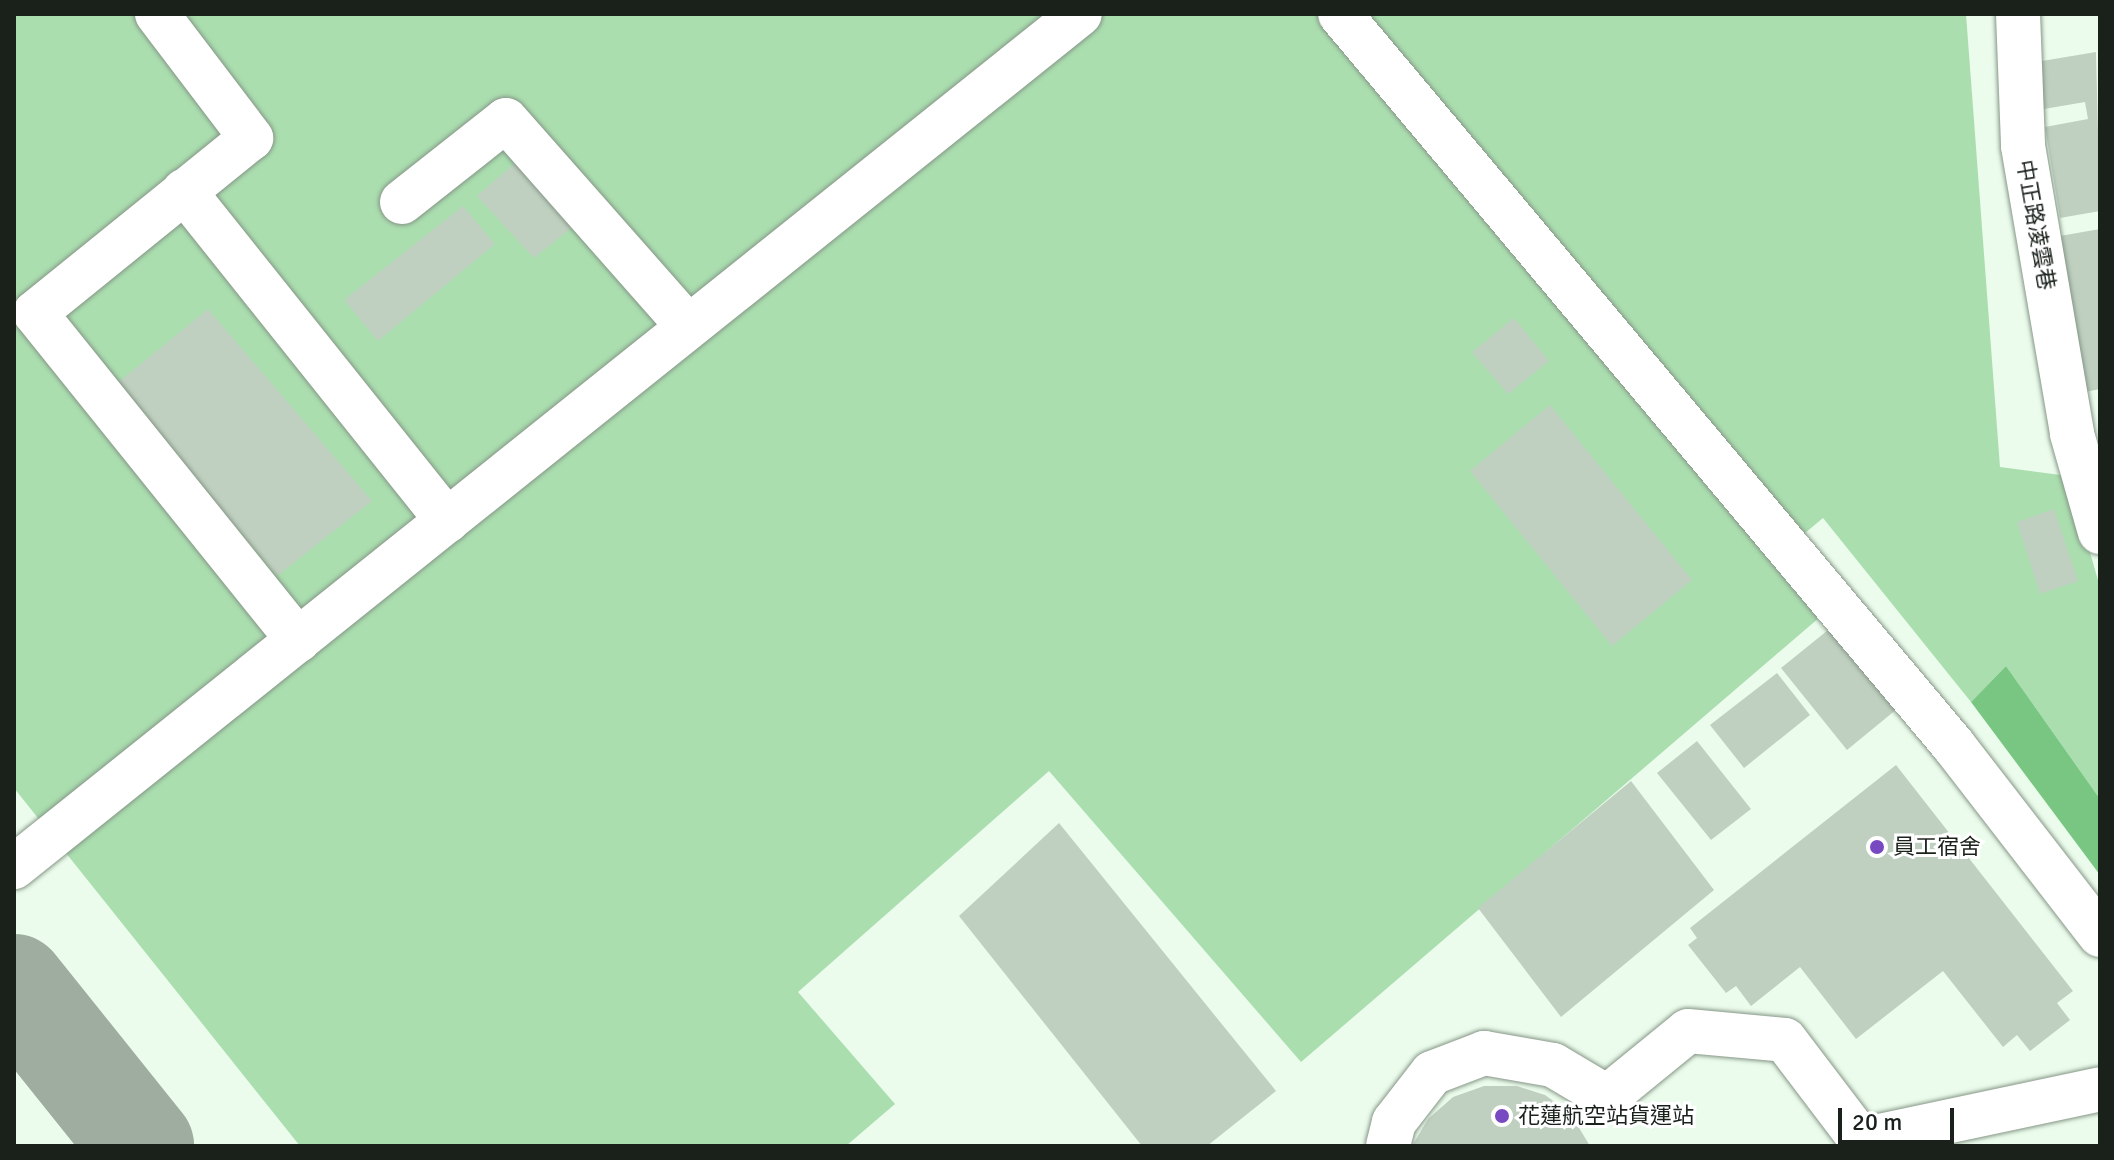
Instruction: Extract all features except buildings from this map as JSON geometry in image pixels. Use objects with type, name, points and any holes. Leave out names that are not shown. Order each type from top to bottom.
[{"type":"lane","points":[[157,14],[251,138],[35,313],[298,640]]},
{"type":"lane","points":[[14,867],[687,325],[1080,14]]},
{"type":"lane","points":[[1340,14],[1954,746],[2100,935]]},
{"type":"lane","name":"中正路凌雲巷","points":[[2018,14],[2023,146],[2086,431],[2100,532]]},
{"type":"lane","points":[[402,202],[506,120],[687,325]]},
{"type":"lane","points":[[184,191],[447,521]]},
{"type":"lane","points":[[1388,1146],[1394,1122],[1432,1073],[1484,1053],[1553,1065],[1607,1097],[1688,1031],[1785,1040],[1863,1143],[2100,1089]]},
{"type":"green space","points":[[14,14],[1966,14],[2000,467],[2068,476],[2100,587],[2100,799],[2006,666],[1971,702],[1823,518],[1780,554],[1827,611],[1301,1062],[1049,771],[798,992],[895,1104],[846,1146],[300,1146],[14,788]]},
{"type":"green space","points":[[2006,666],[2100,799],[2100,875],[1971,702]]},
{"type":"taxiway","points":[[14,986],[142,1146]]},
{"type":"place","name":"員工宿舍","points":[[1877,847]]},
{"type":"place","name":"花蓮航空站貨運站","points":[[1502,1116]]}]
